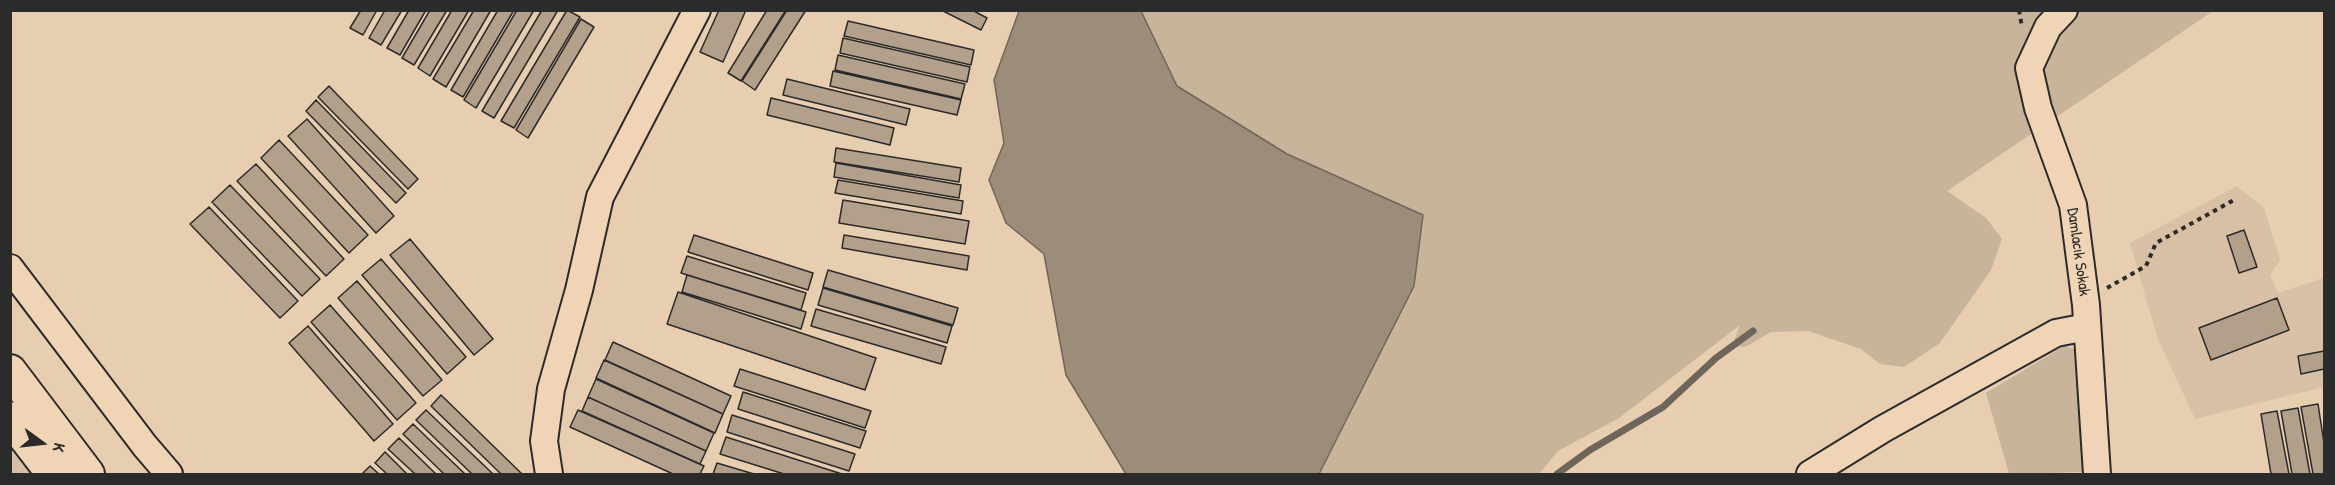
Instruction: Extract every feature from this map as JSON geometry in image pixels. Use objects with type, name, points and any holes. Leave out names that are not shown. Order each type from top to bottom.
[{"type":"main road","points":[[10,371],[88,474]]},
{"type":"main road","points":[[10,418],[53,474]]},
{"type":"street","points":[[549,474],[544,441],[551,389],[579,290],[600,197],[697,10]]},
{"type":"street","name":"Damlacık Sokak","points":[[2064,10],[2048,27],[2029,68],[2038,108],[2073,206],[2085,300],[2097,474]]},
{"type":"street","points":[[10,268],[145,446],[169,474]]},
{"type":"street","points":[[1810,474],[1883,429],[2056,333],[2087,327]]},
{"type":"path","points":[[2085,300],[2146,266],[2156,243],[2234,200]]},
{"type":"shaded area","points":[[1019,11],[1141,11],[1177,86],[1287,154],[1423,215],[1414,286],[1319,474],[1126,474],[1066,375],[1044,254],[1006,223],[989,180],[1004,143],[994,80]]},
{"type":"shaded area","points":[[1141,11],[2213,11],[1947,191],[1986,218],[2002,239],[1991,270],[1940,343],[1904,367],[1880,364],[1861,349],[1808,331],[1771,332],[1745,347],[1732,346],[1740,325],[1619,418],[1558,451],[1539,474],[1319,474],[1354,407],[1287,154],[1177,86]]},
{"type":"shaded area","points":[[2237,186],[2264,208],[2280,260],[2270,275],[2278,293],[2324,278],[2324,387],[2195,419],[2158,339],[2130,243]]},
{"type":"shaded area","points":[[2064,346],[2077,350],[2084,472],[2009,474],[1986,393]]},
{"type":"shaded area","points":[[11,447],[31,474],[11,474]]},
{"type":"building","points":[[361,10],[377,10],[363,35],[350,28]]},
{"type":"building","points":[[385,10],[402,10],[381,45],[369,38]]},
{"type":"building","points":[[409,10],[426,10],[400,55],[387,48]]},
{"type":"building","points":[[430,10],[447,10],[414,65],[402,58]]},
{"type":"building","points":[[452,10],[469,10],[430,76],[418,68]]},
{"type":"building","points":[[474,10],[491,10],[446,87],[433,79]]},
{"type":"building","points":[[498,10],[514,10],[463,97],[451,90]]},
{"type":"building","points":[[517,10],[534,10],[476,108],[464,100]]},
{"type":"building","points":[[542,10],[558,10],[494,118],[482,111]]},
{"type":"building","points":[[567,10],[580,17],[514,128],[501,121]]},
{"type":"building","points":[[719,10],[746,10],[723,62],[700,52]]},
{"type":"building","points":[[767,10],[786,10],[741,81],[728,73]]},
{"type":"building","points":[[787,10],[806,10],[755,90],[742,81]]},
{"type":"building","points":[[941,10],[972,10],[987,18],[981,30]]},
{"type":"building","points":[[581,19],[594,27],[528,138],[516,130]]},
{"type":"building","points":[[848,21],[974,50],[971,65],[844,36]]},
{"type":"building","points":[[843,38],[970,67],[967,82],[840,53]]},
{"type":"building","points":[[838,55],[965,84],[961,99],[835,70]]},
{"type":"building","points":[[833,71],[961,100],[957,115],[830,86]]},
{"type":"building","points":[[787,79],[910,109],[906,125],[783,95]]},
{"type":"building","points":[[329,86],[418,179],[408,189],[318,97]]},
{"type":"building","points":[[771,98],[894,128],[890,145],[767,115]]},
{"type":"building","points":[[316,100],[406,193],[396,203],[306,111]]},
{"type":"building","points":[[307,119],[394,216],[376,233],[288,136]]},
{"type":"building","points":[[279,140],[368,235],[349,253],[261,158]]},
{"type":"building","points":[[836,148],[961,168],[959,182],[834,162]]},
{"type":"building","points":[[836,163],[961,185],[959,198],[834,177]]},
{"type":"building","points":[[256,164],[344,259],[326,276],[237,181]]},
{"type":"building","points":[[838,180],[963,201],[961,214],[835,193]]},
{"type":"building","points":[[230,185],[320,279],[302,296],[212,202]]},
{"type":"building","points":[[843,200],[969,221],[965,244],[839,223]]},
{"type":"building","points":[[209,207],[298,301],[280,318],[190,224]]},
{"type":"building","points":[[2244,230],[2257,267],[2239,273],[2227,236]]},
{"type":"building","points":[[694,235],[813,273],[808,290],[688,252]]},
{"type":"building","points":[[844,235],[969,256],[967,270],[842,248]]},
{"type":"building","points":[[410,239],[493,339],[474,355],[390,255]]},
{"type":"building","points":[[687,256],[806,293],[801,310],[681,273]]},
{"type":"building","points":[[381,259],[466,357],[447,374],[362,275]]},
{"type":"building","points":[[828,270],[958,308],[953,325],[823,287]]},
{"type":"building","points":[[687,275],[806,312],[801,329],[682,292]]},
{"type":"building","points":[[357,281],[442,380],[423,396],[338,298]]},
{"type":"building","points":[[823,288],[952,326],[947,343],[818,305]]},
{"type":"building","points":[[678,292],[876,358],[865,390],[667,324]]},
{"type":"building","points":[[2277,298],[2289,330],[2211,360],[2199,328]]},
{"type":"building","points":[[330,305],[416,403],[397,420],[311,322]]},
{"type":"building","points":[[816,309],[946,347],[941,364],[811,326]]},
{"type":"building","points":[[308,326],[393,424],[374,441],[289,343]]},
{"type":"building","points":[[613,342],[731,396],[723,414],[605,360]]},
{"type":"building","points":[[2324,351],[2324,369],[2301,374],[2298,356]]},
{"type":"building","points":[[604,360],[723,414],[715,433],[596,378]]},
{"type":"building","points":[[740,369],[871,411],[865,428],[734,386]]},
{"type":"building","points":[[596,379],[714,433],[706,451],[588,397]]},
{"type":"building","points":[[743,392],[866,431],[860,448],[738,409]]},
{"type":"building","points":[[441,395],[522,474],[501,474],[431,406]]},
{"type":"building","points":[[588,397],[706,451],[700,464],[582,411]]},
{"type":"building","points":[[2318,404],[2324,443],[2324,474],[2313,474],[2301,407]]},
{"type":"building","points":[[2298,408],[2310,474],[2292,474],[2281,411]]},
{"type":"building","points":[[426,410],[493,474],[472,474],[416,420]]},
{"type":"building","points":[[578,410],[704,466],[700,474],[673,474],[570,427]]},
{"type":"building","points":[[2277,411],[2289,474],[2271,474],[2261,414]]},
{"type":"building","points":[[732,415],[855,454],[849,471],[727,432]]},
{"type":"building","points":[[413,424],[465,474],[444,474],[403,434]]},
{"type":"building","points":[[726,437],[842,474],[784,474],[720,454]]},
{"type":"building","points":[[399,438],[436,474],[415,474],[388,449]]},
{"type":"building","points":[[385,452],[407,474],[387,474],[375,463]]},
{"type":"building","points":[[717,463],[754,474],[713,474]]},
{"type":"building","points":[[370,466],[379,474],[362,474]]},
{"type":"waterway","points":[[1557,474],[1590,450],[1663,407],[1716,358],[1753,331]]}]
